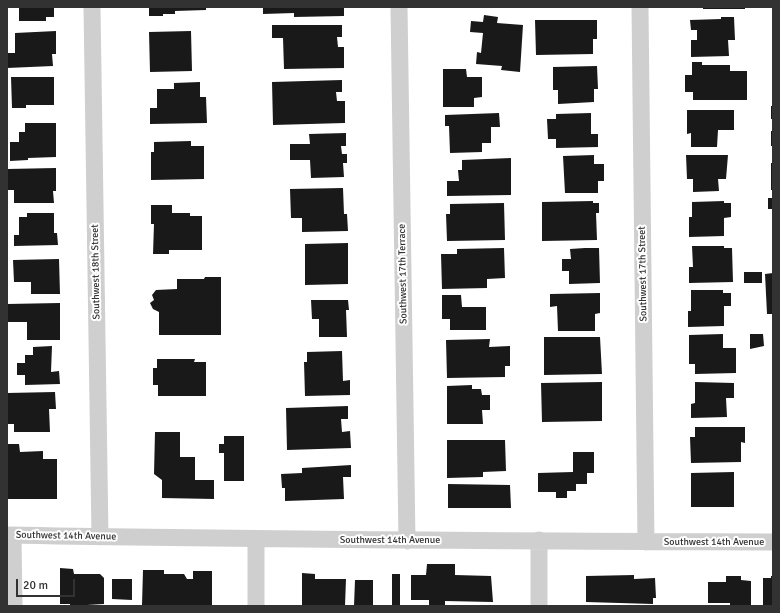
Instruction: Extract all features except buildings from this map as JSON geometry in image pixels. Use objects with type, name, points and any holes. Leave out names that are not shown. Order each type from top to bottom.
[{"type":"street","name":"Southwest 18th Street","points":[[92,7],[100,537]]},
{"type":"street","name":"Southwest 17th Terrace","points":[[399,7],[407,541]]},
{"type":"street","name":"Southwest 17th Street","points":[[640,7],[646,542]]},
{"type":"street","name":"Southwest 14th Avenue","points":[[10,536],[407,541],[539,540],[773,542]]},
{"type":"street","points":[[10,536],[14,606]]},
{"type":"street","points":[[256,539],[256,606]]},
{"type":"street","points":[[539,540],[539,606]]}]
